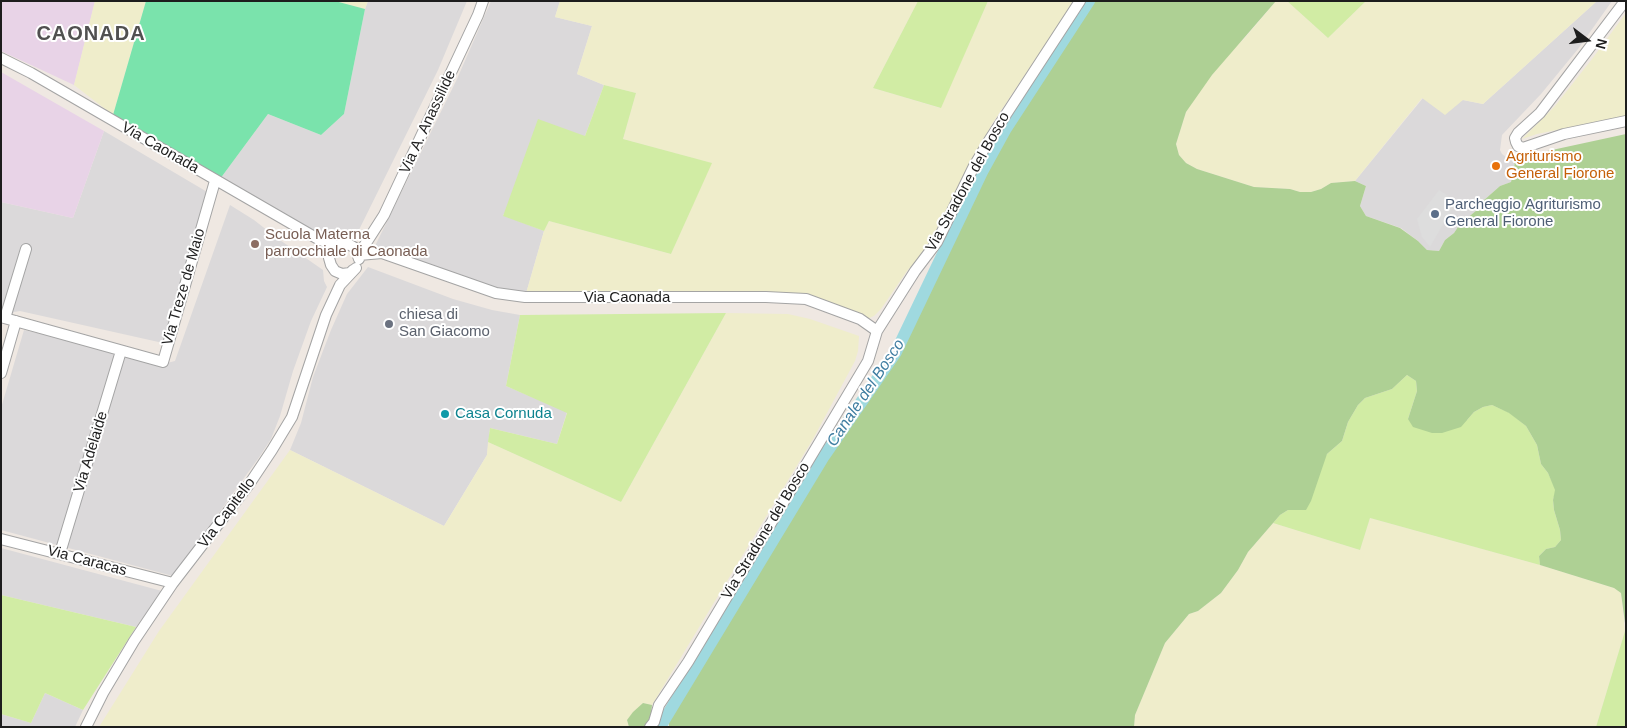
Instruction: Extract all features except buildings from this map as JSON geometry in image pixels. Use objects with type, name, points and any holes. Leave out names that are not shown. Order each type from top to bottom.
[{"type":"street","name":"Via A. Anassilide","points":[[358,260],[384,215],[483,1]]},
{"type":"street","name":"Via Stradone del Bosco","points":[[656,725],[659,705],[700,643],[868,361],[877,331],[915,271],[937,242],[974,166],[990,139],[1080,1]]},
{"type":"street","points":[[1625,1],[1540,113],[1515,138],[1518,146],[1523,148],[1564,134],[1626,121]]},
{"type":"street","name":"Via Caonada","points":[[1,58],[31,73],[318,239],[340,245],[350,245],[355,248],[358,260]]},
{"type":"street","name":"Via Treze de Maio","points":[[3,318],[163,362],[215,181]]},
{"type":"street","points":[[318,239],[331,265],[339,276],[340,284]]},
{"type":"street","points":[[329,258],[331,251],[340,245],[356,244],[368,240]]},
{"type":"street","points":[[3,318],[26,248]]},
{"type":"street","name":"Via Caonada","points":[[335,270],[342,274],[350,273],[358,260],[382,253],[496,293],[525,297],[766,297],[806,299],[860,319],[877,331]]},
{"type":"street","name":"Via Capitello","points":[[86,727],[103,693],[134,641],[173,583],[250,483],[292,417],[326,315],[340,284],[358,260]]},
{"type":"street","points":[[1,373],[16,321]]},
{"type":"street","name":"Via Adelaide","points":[[60,553],[121,351]]},
{"type":"street","name":"Via Caracas","points":[[1,539],[173,583]]},
{"type":"shaded area","points":[[1,1],[95,1],[74,85],[1,51]]},
{"type":"shaded area","points":[[95,1],[146,1],[113,115],[74,85]]},
{"type":"shaded area","points":[[335,1],[368,1],[365,9]]},
{"type":"shaded area","points":[[368,1],[467,1],[438,70],[353,242],[337,240],[288,222],[220,179],[268,114],[321,135],[344,114]]},
{"type":"shaded area","points":[[491,1],[560,1],[555,17],[592,26],[577,74],[604,85],[585,136],[503,215],[544,231],[525,297],[373,250],[457,79]]},
{"type":"shaded area","points":[[560,1],[918,1],[873,88],[940,108],[988,1],[1074,1],[992,124],[925,251],[907,271],[881,309],[874,316],[867,319],[815,301],[525,297],[544,231],[549,221],[671,254],[711,163],[623,139],[636,93],[604,85],[577,74],[592,26],[555,17]]},
{"type":"shaded area","points":[[1276,1],[1287,1],[1328,38],[1366,1],[1597,1],[1483,104],[1463,100],[1445,115],[1422,98],[1355,181],[1331,183],[1311,192],[1300,192],[1290,189],[1254,187],[1197,169],[1186,163],[1179,155],[1176,144],[1186,112],[1198,93],[1234,47],[1243,40]]},
{"type":"shaded area","points":[[1597,1],[1612,1],[1578,49],[1541,94],[1502,135],[1500,150],[1502,154],[1506,157],[1515,158],[1511,182],[1500,186],[1483,201],[1477,210],[1445,240],[1439,251],[1427,250],[1401,228],[1366,216],[1360,206],[1366,186],[1355,181],[1423,98],[1463,100],[1483,104]]},
{"type":"shaded area","points":[[1626,13],[1626,116],[1537,134],[1522,139],[1555,106]]},
{"type":"shaded area","points":[[1,72],[104,131],[73,218],[1,202]]},
{"type":"shaded area","points":[[104,131],[214,196],[163,343],[20,311],[14,312],[10,317],[1,314],[1,202],[73,218]]},
{"type":"shaded area","name":"Parcheggio Agriturismo General Fiorone","points":[[1439,190],[1459,203],[1452,209],[1430,247],[1422,237],[1417,219]]},
{"type":"shaded area","points":[[230,205],[323,270],[324,281],[327,287],[311,321],[271,439],[260,456],[173,576],[1,530],[1,408],[24,330],[167,363],[175,361]]},
{"type":"shaded area","points":[[368,267],[453,299],[492,310],[520,315],[506,386],[567,412],[557,444],[490,428],[487,455],[444,526],[290,450],[301,423],[313,377],[331,330],[347,294]]},
{"type":"shaded area","points":[[726,313],[788,314],[810,319],[859,336],[858,351],[855,361],[813,439],[652,705],[643,703],[627,720],[629,727],[99,727],[159,631],[290,450],[444,526],[487,455],[488,442],[621,502]]},
{"type":"shaded area","points":[[1370,518],[1540,565],[1614,588],[1621,593],[1625,631],[1596,727],[1134,727],[1135,715],[1165,643],[1189,614],[1198,611],[1221,593],[1238,570],[1248,552],[1273,523],[1360,550]]},
{"type":"shaded area","points":[[1,548],[162,591],[136,627],[1,595]]},
{"type":"shaded area","points":[[45,693],[83,710],[75,727],[1,727],[1,714],[31,723]]},
{"type":"green space","points":[[146,1],[335,1],[365,9],[344,114],[321,135],[268,114],[220,179],[113,115]]},
{"type":"green space","points":[[918,1],[988,1],[941,108],[873,88]]},
{"type":"green space","points":[[1095,1],[1276,1],[1212,75],[1186,112],[1176,144],[1179,155],[1186,163],[1197,169],[1254,187],[1311,192],[1331,183],[1355,181],[1366,186],[1360,206],[1366,216],[1400,228],[1427,250],[1439,251],[1445,240],[1477,210],[1483,201],[1500,186],[1511,182],[1515,158],[1626,134],[1626,631],[1621,593],[1614,588],[1540,565],[1539,556],[1546,549],[1555,547],[1561,540],[1560,530],[1554,510],[1555,490],[1548,473],[1541,464],[1537,445],[1526,426],[1509,413],[1492,405],[1474,412],[1461,427],[1442,433],[1432,433],[1413,427],[1408,419],[1417,391],[1416,381],[1407,375],[1392,389],[1365,398],[1358,405],[1348,422],[1342,441],[1327,454],[1311,501],[1306,510],[1288,510],[1280,515],[1248,552],[1238,570],[1221,593],[1198,611],[1189,614],[1165,643],[1135,715],[1134,727],[669,727],[668,713],[798,496],[828,449],[883,377],[908,337],[941,259],[1008,134]]},
{"type":"green space","points":[[1287,1],[1366,1],[1328,38]]},
{"type":"green space","points":[[604,85],[636,93],[623,139],[712,163],[671,254],[549,221],[544,231],[503,216],[538,119],[585,136]]},
{"type":"green space","points":[[726,313],[621,502],[488,442],[490,428],[557,444],[567,413],[506,386],[520,315]]},
{"type":"green space","points":[[1407,375],[1416,381],[1417,391],[1408,419],[1467,420],[1474,412],[1492,405],[1510,413],[1526,426],[1537,445],[1541,464],[1548,473],[1556,490],[1553,500],[1554,510],[1561,540],[1555,547],[1546,549],[1539,556],[1540,565],[1370,518],[1360,550],[1273,523],[1288,510],[1296,509],[1327,454],[1342,441],[1348,422],[1358,405],[1365,398],[1392,389]]},
{"type":"green space","points":[[1,595],[136,627],[83,710],[45,693],[31,723],[1,714]]},
{"type":"green space","points":[[1625,631],[1626,727],[1596,727]]},
{"type":"green space","points":[[643,703],[652,705],[650,727],[629,727],[627,720]]},
{"type":"waterway","name":"Canale del Bosco","points":[[660,727],[824,456],[896,352],[983,170],[1005,130],[1089,1]]},
{"type":"place","name":"Agriturismo General Fiorone","points":[[1496,166]]},
{"type":"place","name":"Parcheggio Agriturismo General Fiorone","points":[[1435,214]]},
{"type":"place","name":"Scuola Materna parrocchiale di Caonada","points":[[255,244]]},
{"type":"place","name":"chiesa di San Giacomo","points":[[389,324]]},
{"type":"place","name":"Casa Cornuda","points":[[445,414]]},
{"type":"district","name":"CAONADA","points":[[91,34]]}]
